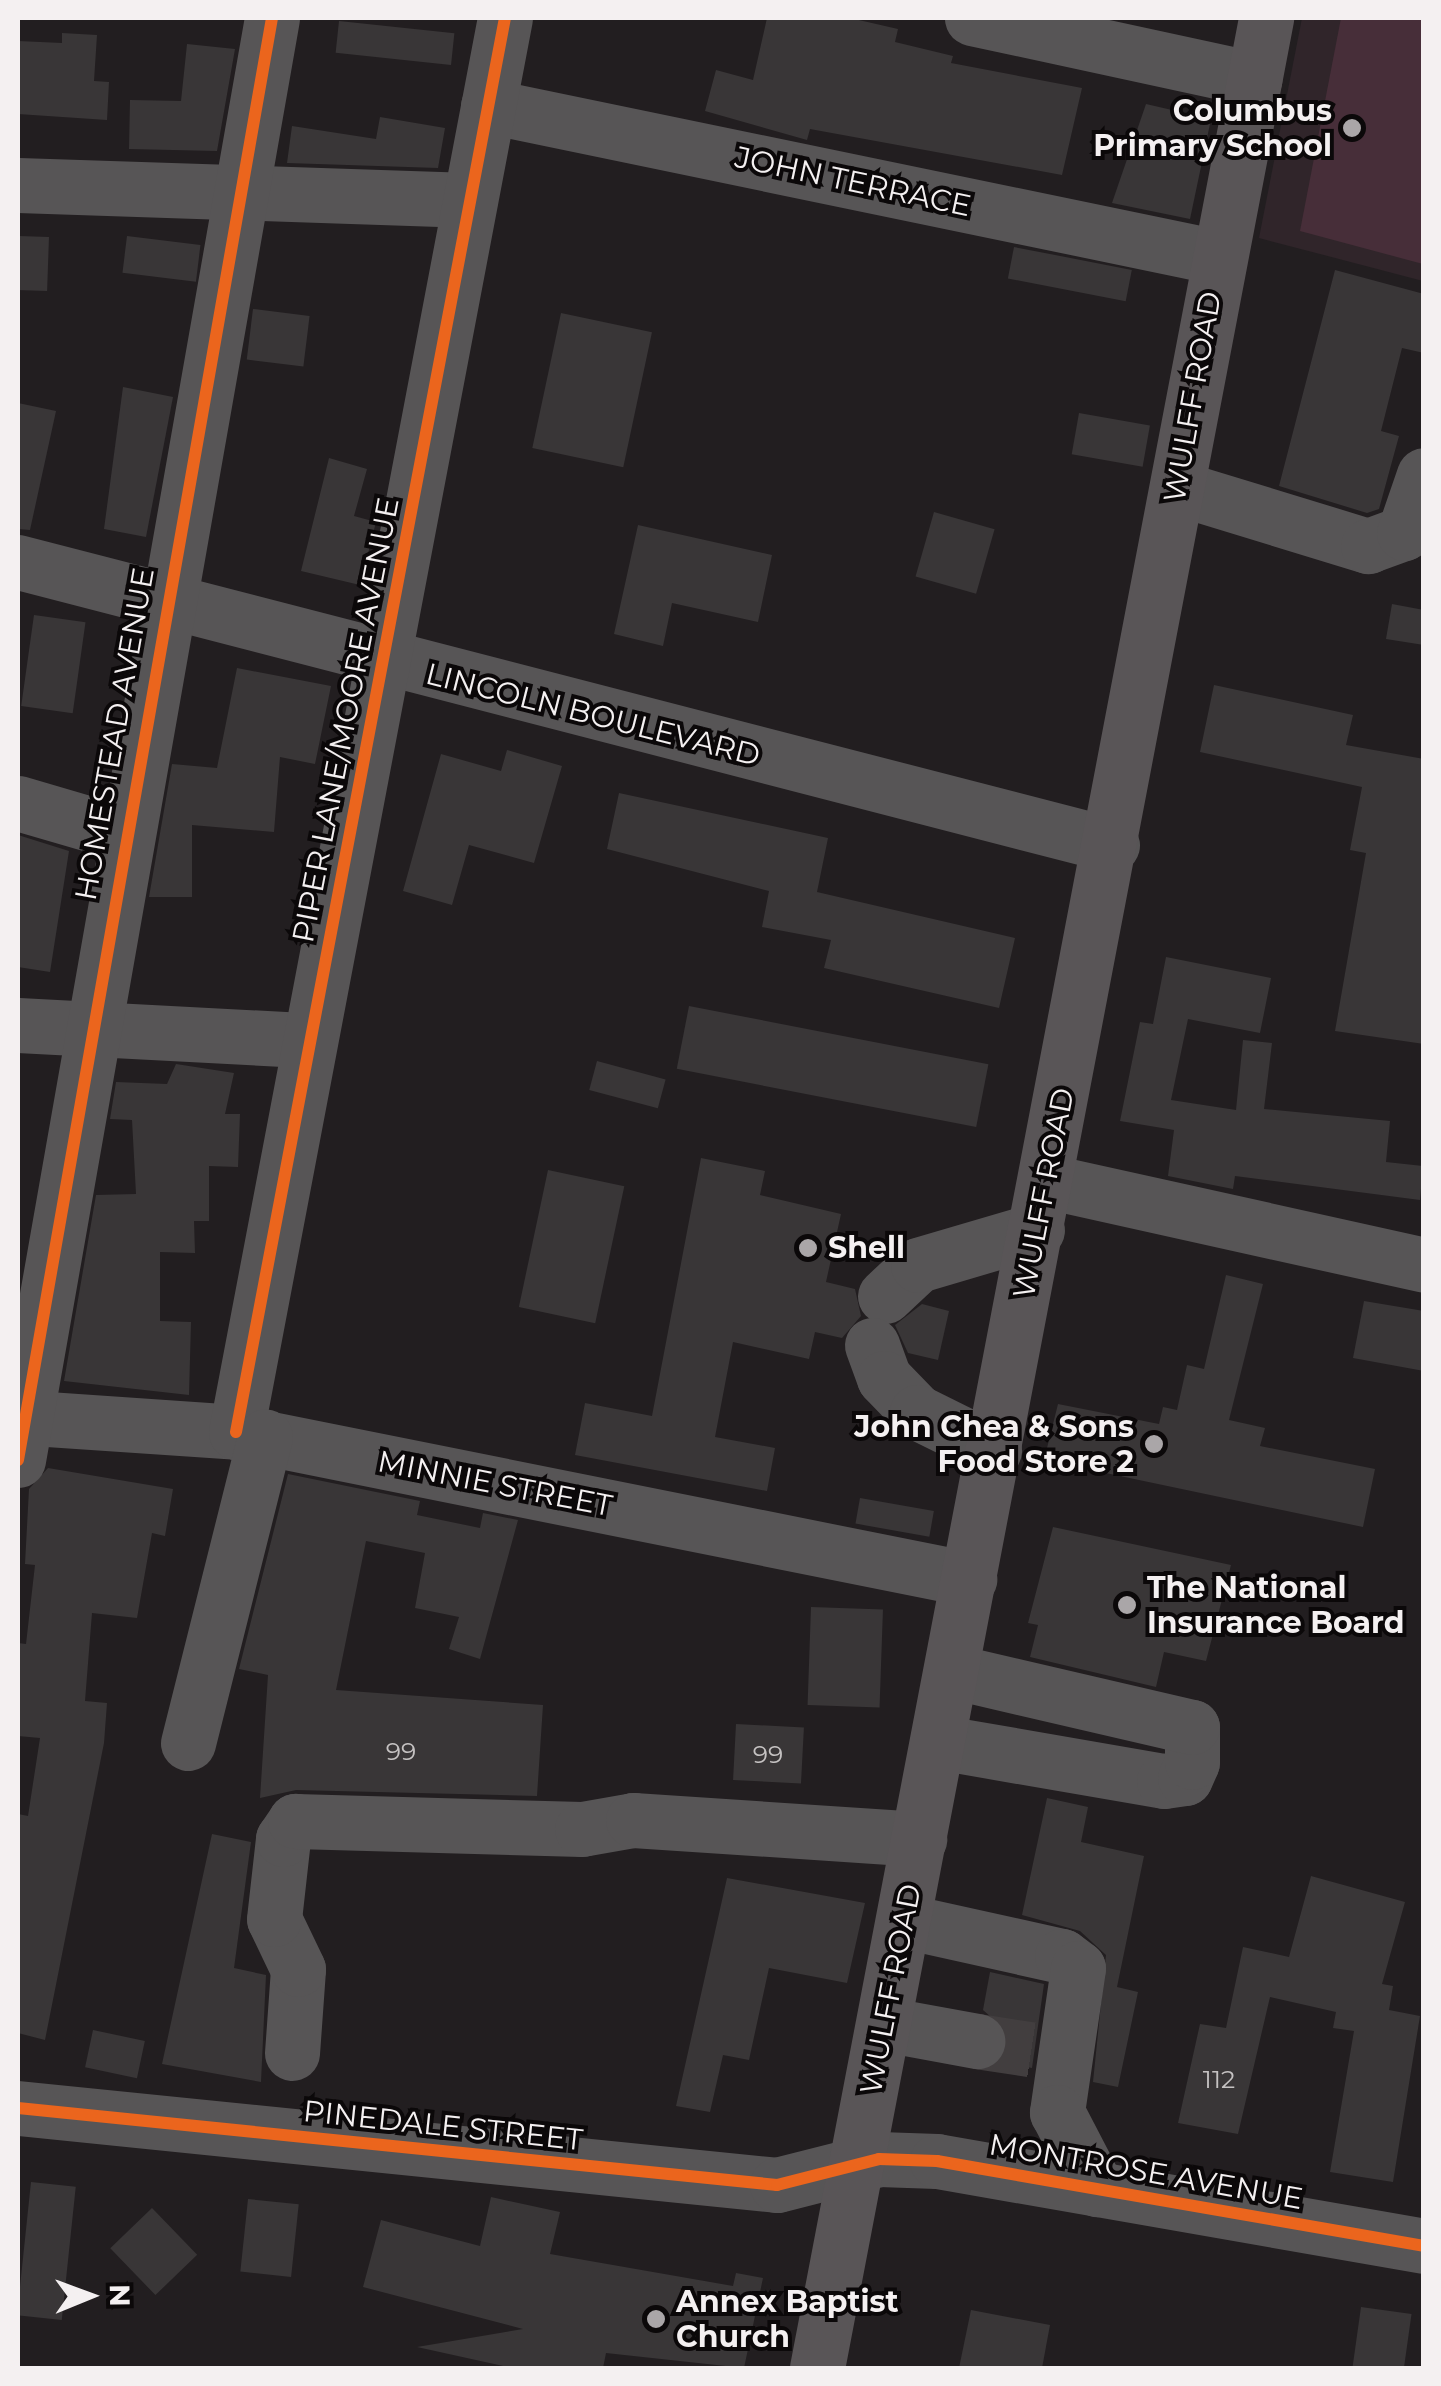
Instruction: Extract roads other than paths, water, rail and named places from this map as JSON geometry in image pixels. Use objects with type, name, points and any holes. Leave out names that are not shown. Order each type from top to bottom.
[{"type":"main road","name":"WULFF ROAD","points":[[817,2368],[860,2165],[1266,18]]},
{"type":"street","name":"HOMESTEAD AVENUE","points":[[20,1431],[162,600],[272,18]]},
{"type":"street","name":"PIPER LANE/MOORE AVENUE","points":[[188,1743],[251,1434],[308,1040],[384,663],[505,18]]},
{"type":"street","points":[[972,18],[1254,79]]},
{"type":"street","name":"JOHN TERRACE","points":[[488,106],[1218,257]]},
{"type":"street","points":[[18,185],[470,200]]},
{"type":"street","points":[[1178,488],[1368,546],[1404,533],[1424,475]]},
{"type":"street","name":"LINCOLN BOULEVARD","points":[[18,562],[384,663],[1112,845]]},
{"type":"street","points":[[18,802],[124,834]]},
{"type":"street","points":[[18,1025],[308,1040]]},
{"type":"street","points":[[994,1450],[918,1412],[884,1378],[878,1320],[918,1266],[1041,1205],[1424,1265]]},
{"type":"street","name":"MINNIE STREET","points":[[20,1431],[251,1434],[970,1579]]},
{"type":"street","points":[[938,1742],[1164,1781],[1186,1778],[1192,1762],[1192,1727],[952,1672]]},
{"type":"street","points":[[292,2053],[298,1969],[274,1920],[283,1839],[295,1822],[582,1829],[633,1820],[920,1839]]},
{"type":"street","points":[[904,1921],[1062,1956],[1078,1968],[1056,2053],[1058,2112],[1097,2189]]},
{"type":"street","points":[[884,2024],[977,2041]]},
{"type":"street","name":"PINEDALE STREET","points":[[18,2108],[777,2186],[860,2165]]},
{"type":"street","name":"MONTROSE AVENUE","points":[[860,2165],[936,2160],[1424,2246]]},
{"type":"tunnel","points":[[977,2041],[1049,2052]]},
{"type":"place","name":"Columbus Primary School","points":[[1352,128]]},
{"type":"place","name":"Shell","points":[[808,1248]]},
{"type":"place","name":"John Chea & Sons Food Store 2","points":[[1154,1444]]},
{"type":"place","name":"The National Insurance Board","points":[[1127,1605]]},
{"type":"place","name":"Annex Baptist Church","points":[[656,2319]]}]
